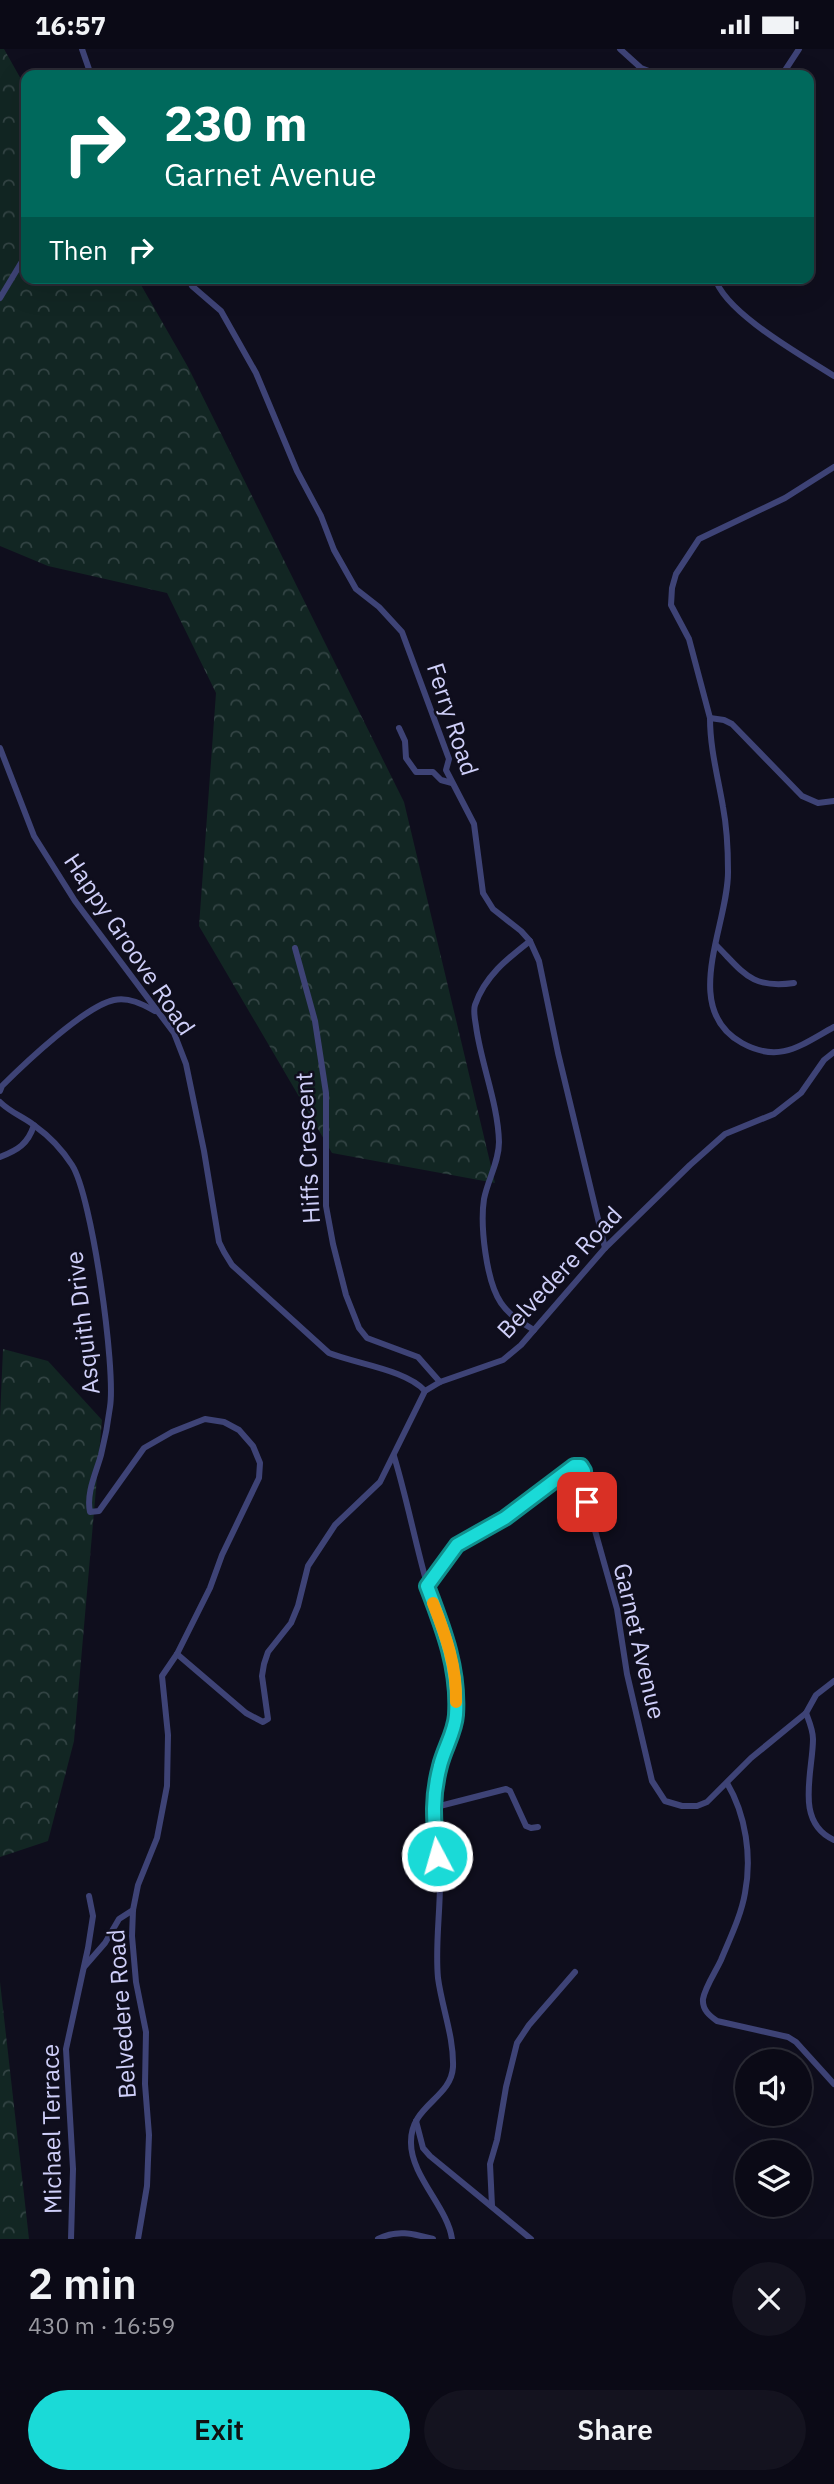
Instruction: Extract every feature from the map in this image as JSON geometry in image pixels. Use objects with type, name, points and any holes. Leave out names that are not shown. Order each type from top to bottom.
[{"type":"street","points":[[82,49],[89,70]]},
{"type":"street","points":[[620,49],[646,70]]},
{"type":"street","points":[[785,70],[799,49]]},
{"type":"street","points":[[0,298],[21,263]]},
{"type":"street","name":"Ferry Road","points":[[191,284],[221,311],[256,373],[297,471],[321,516],[334,550],[356,589],[379,607],[402,632],[449,759],[446,770],[474,824],[483,893],[493,909],[522,931],[539,961],[558,1053],[605,1248]]},
{"type":"street","points":[[717,284],[745,317],[834,376]]},
{"type":"street","points":[[834,467],[785,498],[699,539],[676,575],[671,605],[689,639],[709,718],[710,740],[724,810],[729,881],[709,997],[722,1026],[737,1040],[755,1050],[778,1052],[804,1046],[834,1027]]},
{"type":"street","points":[[709,718],[724,720],[732,725],[802,796],[818,803],[834,801]]},
{"type":"street","points":[[399,728],[405,741],[406,758],[416,772],[433,772],[441,780],[452,783]]},
{"type":"street","name":"Happy Groove Road","points":[[0,748],[34,836],[75,901],[174,1033],[186,1064],[219,1242],[232,1265],[329,1353],[410,1377],[425,1391]]},
{"type":"street","points":[[530,941],[506,959],[486,981],[474,1008],[479,1047],[499,1141],[497,1162],[484,1198],[482,1235],[487,1263],[500,1301],[514,1318],[534,1330]]},
{"type":"street","points":[[716,945],[756,982],[773,986],[794,983]]},
{"type":"street","name":"Hiffs Crescent","points":[[295,948],[317,1033],[326,1093],[326,1206],[332,1244],[346,1295],[359,1328],[366,1338],[418,1357],[440,1382]]},
{"type":"street","points":[[0,1091],[33,1056],[98,1007],[114,1000],[136,1001],[159,1014]]},
{"type":"street","name":"Belvedere Road","points":[[425,1391],[440,1382],[503,1360],[521,1345],[605,1248],[690,1165],[725,1134],[774,1114],[801,1093],[824,1060],[834,1052]]},
{"type":"street","name":"Asquith Drive","points":[[0,1102],[10,1112],[34,1125],[73,1165],[89,1221],[108,1341],[111,1405],[102,1453],[90,1494],[90,1512],[99,1511],[144,1448],[172,1432],[205,1419],[224,1422],[239,1430],[253,1446],[260,1463],[259,1478],[177,1654]]},
{"type":"street","points":[[0,1157],[15,1151],[29,1140],[34,1125]]},
{"type":"street","points":[[177,1654],[246,1713],[263,1722],[268,1719],[262,1676],[264,1664],[268,1652],[295,1614],[308,1566],[335,1525],[380,1482],[425,1391]]},
{"type":"street","points":[[394,1455],[427,1586],[449,1645],[457,1684],[456,1718],[440,1766],[432,1808],[440,1880],[438,1974],[453,2053],[453,2071],[449,2083],[416,2118],[410,2145],[416,2165],[452,2239]]},
{"type":"street","name":"Garnet Avenue","points":[[427,1586],[457,1545],[505,1518],[574,1466],[581,1466],[584,1471],[587,1502],[617,1609],[627,1674],[652,1781],[665,1801],[682,1806],[697,1806],[707,1802],[751,1758],[806,1713],[816,1695],[834,1681]]},
{"type":"street","name":"Belvedere Road","points":[[138,2239],[148,2186],[149,2135],[145,2084],[146,2032],[136,1982],[133,1910],[138,1885],[157,1838],[167,1786],[168,1735],[162,1676],[177,1654]]},
{"type":"street","points":[[806,1713],[813,1737],[809,1807],[820,1831],[834,1840]]},
{"type":"street","points":[[727,1783],[734,1796],[748,1847],[746,1891],[740,1914],[706,1992],[704,2008],[717,2021],[788,2036],[834,2084]]},
{"type":"street","points":[[432,1808],[506,1789],[510,1791],[526,1826],[538,1827]]},
{"type":"street","name":"Michael Terrace","points":[[71,2239],[74,2169],[66,2049],[93,1916],[89,1896]]},
{"type":"street","points":[[82,1971],[105,1943],[119,1919],[133,1910]]},
{"type":"street","points":[[492,2206],[490,2164],[517,2043],[528,2025],[575,1972]]},
{"type":"street","points":[[416,2118],[420,2140],[430,2156],[531,2239]]},
{"type":"street","points":[[378,2239],[385,2235],[405,2233],[433,2239]]},
{"type":"green space","points":[[0,49],[4,49],[21,79],[21,284],[140,284],[188,367],[404,802],[495,1183],[332,1153],[199,926],[216,693],[167,593],[48,566],[0,546]]},
{"type":"green space","points":[[3,1349],[48,1361],[102,1420],[74,1741],[48,1841],[0,1857],[0,1418]]},
{"type":"green space","points":[[0,1982],[29,2239],[0,2239]]},
{"type":"slow traffic","points":[[433,1603],[449,1645],[457,1684],[456,1702]]},
{"type":"route","points":[[437,1856],[432,1808],[440,1766],[456,1718],[457,1684],[449,1645],[427,1586],[457,1545],[505,1518],[574,1466],[581,1466],[584,1471],[587,1502]]}]
